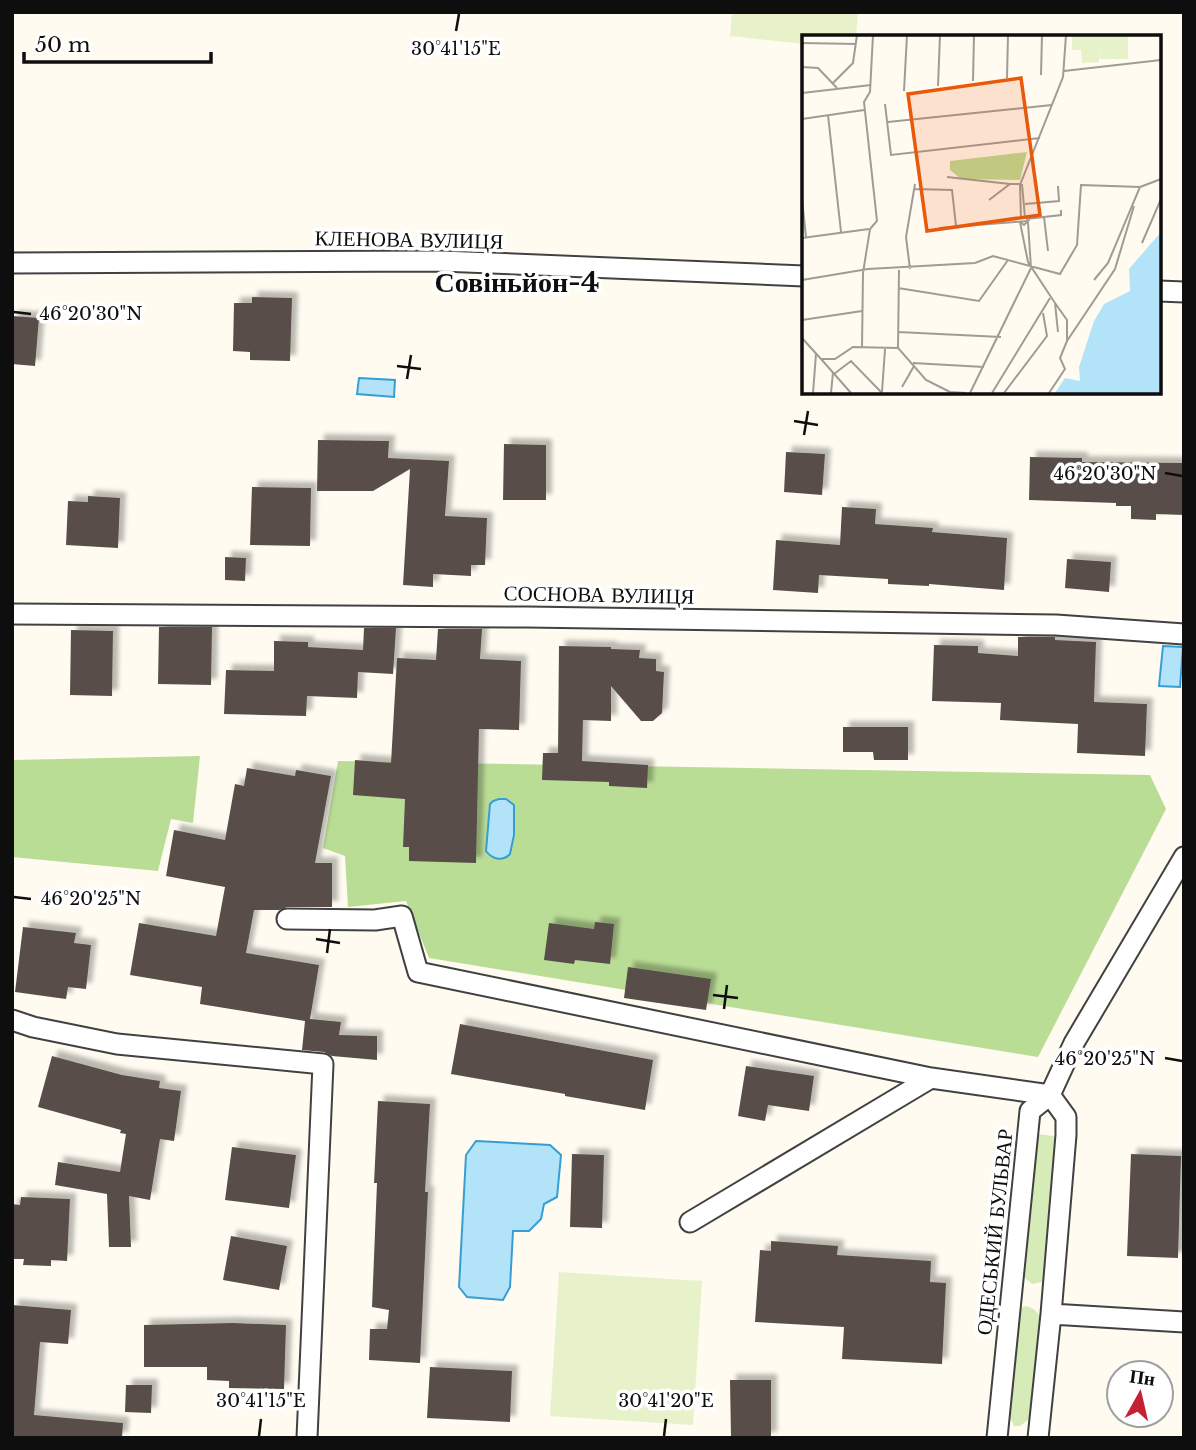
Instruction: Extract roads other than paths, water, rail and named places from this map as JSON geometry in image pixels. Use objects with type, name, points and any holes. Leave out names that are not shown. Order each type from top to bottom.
[{"type":"street","name":"КЛЕНОВА ВУЛИЦЯ","points":[[12,263],[441,261],[802,276]]},
{"type":"street","points":[[1161,291],[1184,292]]},
{"type":"street","name":"СОСНОВА ВУЛИЦЯ","points":[[12,614],[513,617],[1056,625],[1184,634]]},
{"type":"street","name":"ОДЕСЬКИЙ БУЛЬВАР","points":[[997,1438],[1030,1111],[1050,1095],[1074,1043],[1184,857]]},
{"type":"street","points":[[287,919],[375,920],[402,916],[418,972],[931,1078],[1050,1095],[1066,1117],[1051,1314],[1038,1438]]},
{"type":"street","points":[[12,1020],[33,1027],[117,1044],[323,1064],[307,1438]]},
{"type":"street","points":[[690,1223],[931,1078]]},
{"type":"street","points":[[1051,1314],[1184,1322]]},
{"type":"water","points":[[359,378],[395,380],[394,397],[357,394]]},
{"type":"water","points":[[1163,646],[1183,647],[1180,687],[1159,686]]},
{"type":"water","points":[[506,799],[514,805],[514,835],[510,854],[500,859],[494,858],[486,851],[490,804]]},
{"type":"water","points":[[476,1141],[550,1145],[561,1155],[557,1197],[544,1204],[541,1219],[529,1231],[513,1231],[510,1287],[503,1300],[467,1297],[459,1287],[466,1155]]},
{"type":"district","name":"Совіньйон-4","points":[[517,282]]}]
